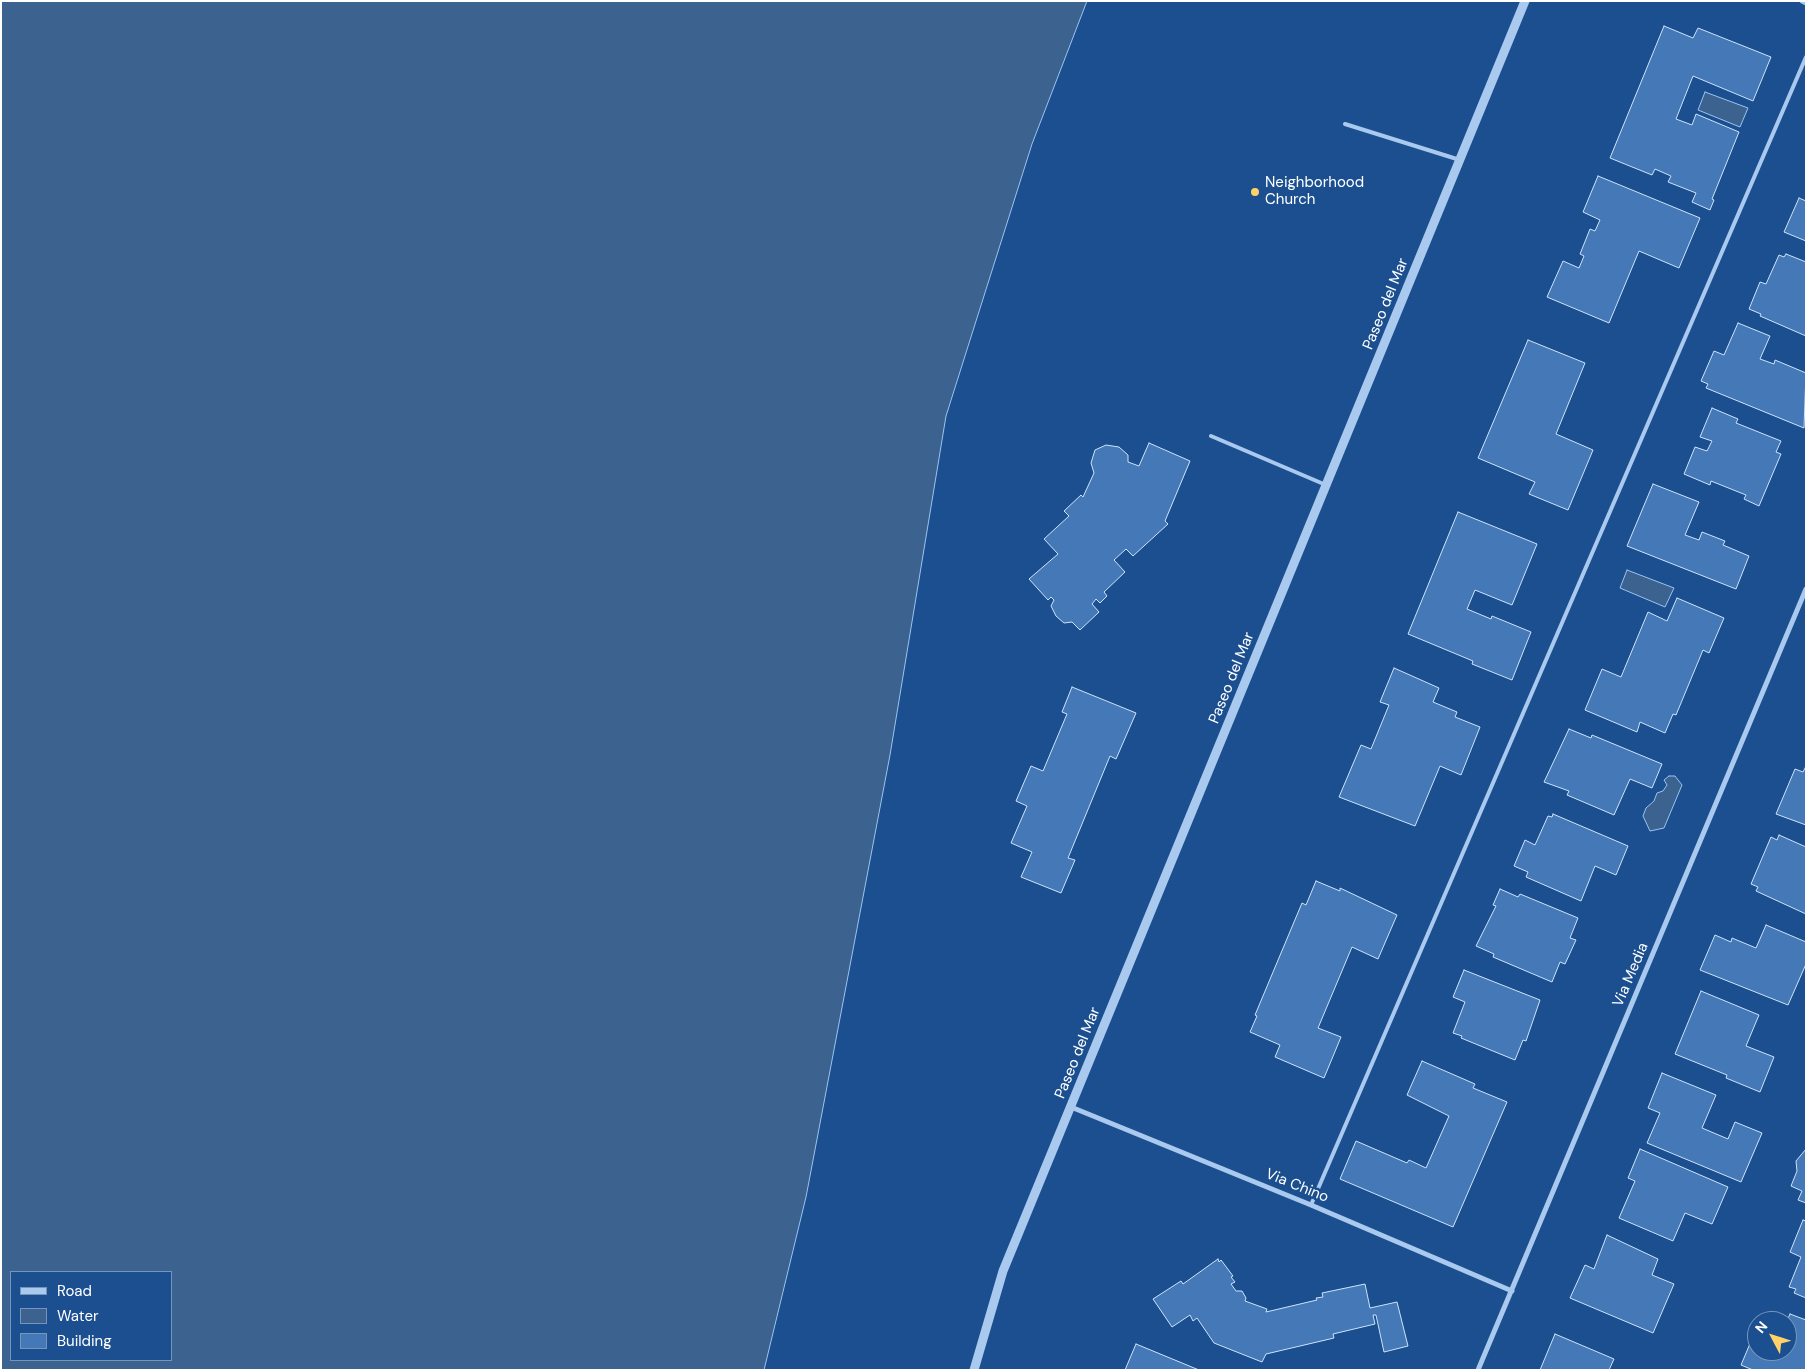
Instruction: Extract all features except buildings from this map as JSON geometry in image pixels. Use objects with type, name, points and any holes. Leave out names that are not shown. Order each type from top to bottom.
[{"type":"street","name":"Paseo del Mar","points":[[974,1370],[1004,1271],[1525,1]]},
{"type":"street","points":[[1802,1],[1806,3]]},
{"type":"street","name":"Via Media","points":[[1478,1370],[1806,590]]},
{"type":"street","name":"Via Chino","points":[[1071,1107],[1310,1205],[1512,1291]]},
{"type":"lane","points":[[1310,1205],[1806,57]]},
{"type":"lane","points":[[1345,124],[1460,160]]},
{"type":"lane","points":[[1211,436],[1326,485]]},
{"type":"water","points":[[1,1],[1087,1],[1032,144],[946,416],[890,755],[806,1197],[764,1370],[1,1370]]},
{"type":"water","points":[[1705,92],[1748,108],[1740,127],[1698,110]]},
{"type":"water","points":[[1627,570],[1674,588],[1665,607],[1620,588]]},
{"type":"water","points":[[1669,776],[1675,776],[1682,785],[1664,828],[1650,831],[1643,816],[1646,808],[1654,801],[1657,793],[1663,791],[1667,785],[1664,780]]},
{"type":"place","name":"Neighborhood Church","points":[[1255,192]]}]
